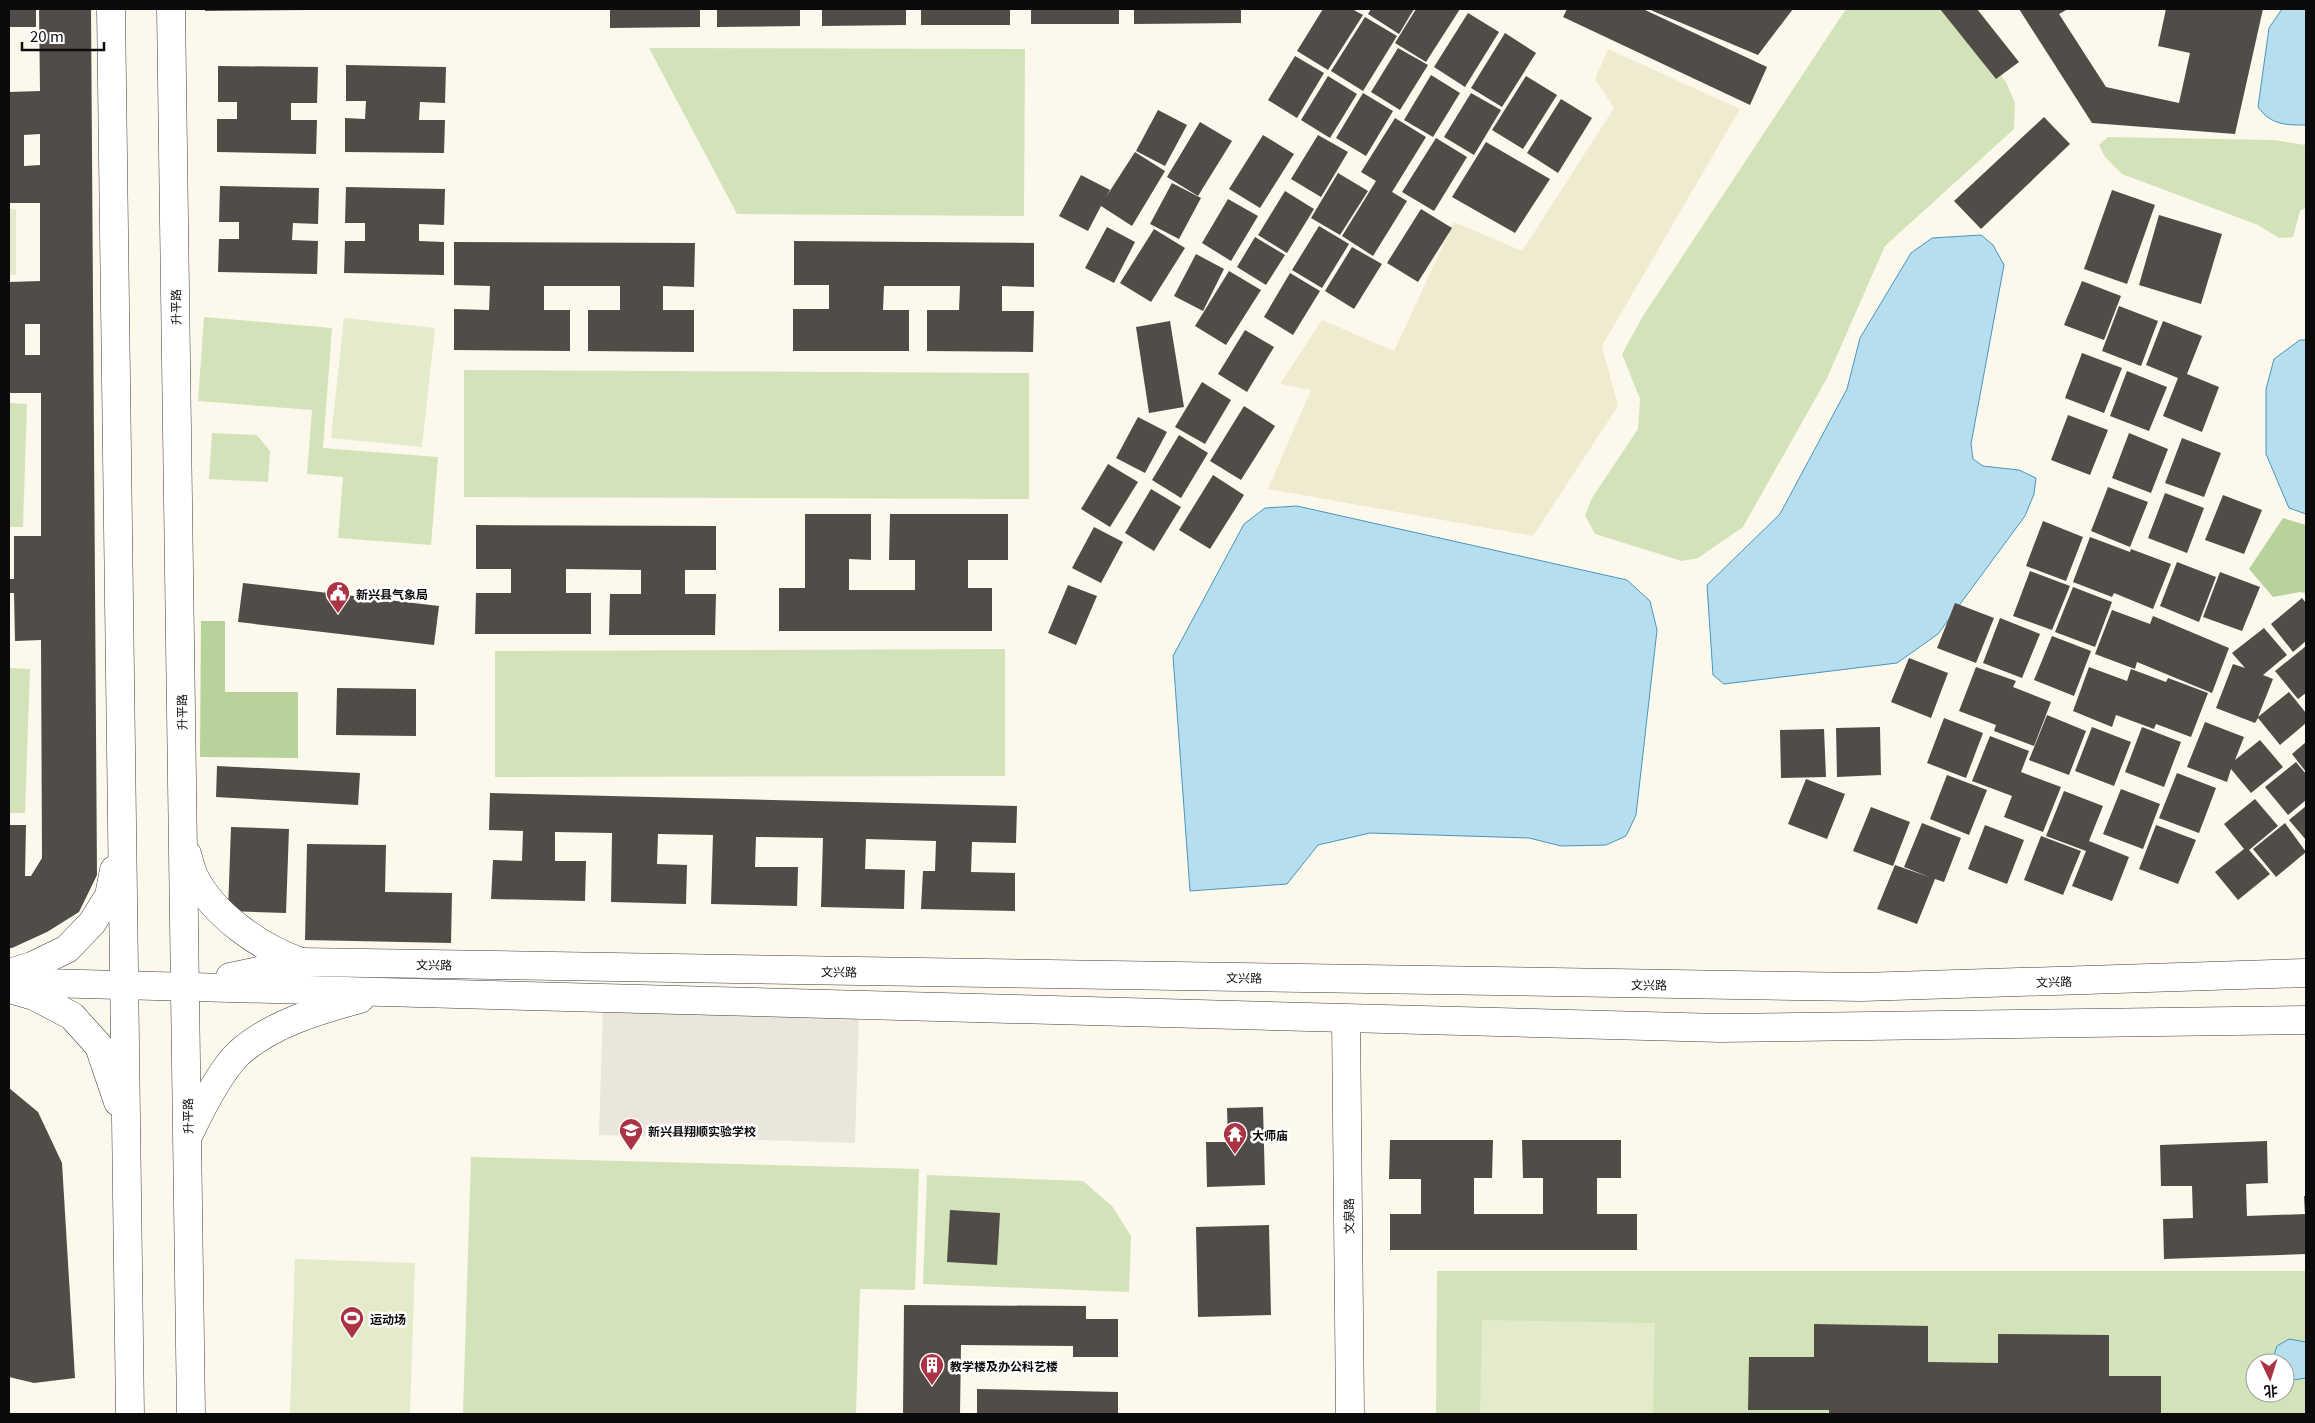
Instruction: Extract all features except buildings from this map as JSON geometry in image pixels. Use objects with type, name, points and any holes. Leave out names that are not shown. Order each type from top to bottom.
[{"type":"street","points":[[111,9],[130,1414]]},
{"type":"street","name":"升平路","points":[[171,9],[191,1414]]},
{"type":"street","points":[[9,973],[32,966],[67,949],[92,923],[109,896],[122,827]]},
{"type":"street","points":[[182,841],[194,877],[226,918],[272,950],[301,962]]},
{"type":"street","name":"文兴路","points":[[184,987],[301,962],[1862,987],[2306,973]]},
{"type":"street","points":[[1049,1009],[1050,974]]},
{"type":"street","name":"文兴路","points":[[9,982],[1720,1028],[2306,1020]]},
{"type":"street","points":[[9,989],[34,996],[72,1016],[99,1046],[126,1126]]},
{"type":"street","points":[[187,1138],[200,1110],[239,1054],[277,1028],[332,1007],[388,992]]},
{"type":"street","name":"文泉路","points":[[1346,1019],[1350,1414]]},
{"type":"shaded area","points":[[1608,49],[1740,109],[1602,346],[1618,406],[1533,536],[1268,489],[1311,390],[1280,384],[1322,320],[1394,351],[1454,222],[1522,251],[1614,108],[1595,79]]},
{"type":"shaded area","points":[[603,1008],[859,1016],[855,1143],[599,1135]]},
{"type":"green space","points":[[1846,9],[1945,9],[2006,82],[2015,103],[2014,129],[1885,246],[1827,378],[1743,527],[1698,558],[1682,561],[1595,534],[1585,515],[1592,498],[1638,429],[1640,399],[1622,354],[1643,316]]},
{"type":"green space","points":[[649,48],[1025,49],[1024,216],[737,214]]},
{"type":"green space","points":[[2108,137],[2274,140],[2306,145],[2306,208],[2300,211],[2293,237],[2279,238],[2258,225],[2122,174],[2105,157],[2099,145]]},
{"type":"green space","points":[[9,209],[16,209],[16,275],[9,275]]},
{"type":"green space","points":[[204,317],[332,328],[323,448],[438,457],[431,545],[338,538],[343,477],[307,474],[312,410],[198,401]]},
{"type":"green space","points":[[344,318],[435,328],[422,447],[331,438]]},
{"type":"green space","points":[[464,370],[1029,373],[1029,499],[464,497]]},
{"type":"green space","points":[[9,403],[27,404],[23,527],[9,527]]},
{"type":"green space","points":[[212,433],[257,435],[270,451],[268,482],[209,479]]},
{"type":"green space","points":[[2283,518],[2306,525],[2306,593],[2300,592],[2273,597],[2249,569]]},
{"type":"green space","points":[[201,621],[225,621],[225,692],[298,692],[298,758],[200,757]]},
{"type":"green space","points":[[1005,649],[1005,776],[495,777],[495,651]]},
{"type":"green space","points":[[9,668],[30,669],[25,813],[9,813]]},
{"type":"green space","points":[[471,1157],[919,1169],[915,1290],[860,1289],[856,1414],[463,1414]]},
{"type":"green space","points":[[927,1175],[1083,1181],[1112,1206],[1131,1236],[1129,1292],[923,1284]]},
{"type":"green space","name":"运动场","points":[[295,1259],[415,1263],[410,1414],[290,1414]]},
{"type":"green space","points":[[1437,1271],[2306,1271],[2306,1414],[1436,1414]]},
{"type":"green space","points":[[1482,1320],[1655,1323],[1653,1414],[1480,1414]]},
{"type":"water","points":[[2282,9],[2306,9],[2306,125],[2291,125],[2273,121],[2258,107],[2269,28]]},
{"type":"water","points":[[1981,235],[1993,245],[2004,265],[1971,444],[1973,459],[1983,466],[2019,470],[2036,478],[2034,494],[2025,516],[1938,634],[1897,663],[1724,684],[1713,675],[1707,585],[1780,514],[1847,389],[1860,338],[1911,253],[1932,238]]},
{"type":"water","points":[[2300,340],[2306,340],[2306,514],[2289,508],[2266,454],[2266,389],[2274,359]]},
{"type":"water","points":[[1297,506],[1627,580],[1650,601],[1657,630],[1636,815],[1626,836],[1606,845],[1561,846],[1529,838],[1370,833],[1318,845],[1287,884],[1190,891],[1173,656],[1244,524],[1265,508]]},
{"type":"water","points":[[2289,1339],[2306,1342],[2306,1378],[2295,1380],[2295,1353],[2275,1353],[2277,1346]]},
{"type":"place","name":"新兴县气象局","points":[[338,614]]},
{"type":"place","name":"新兴县翔顺实验学校","points":[[631,1151]]},
{"type":"place","name":"大师庙","points":[[1235,1155]]},
{"type":"place","name":"运动场","points":[[352,1339]]},
{"type":"place","name":"教学楼及办公科艺楼","points":[[932,1386]]}]
